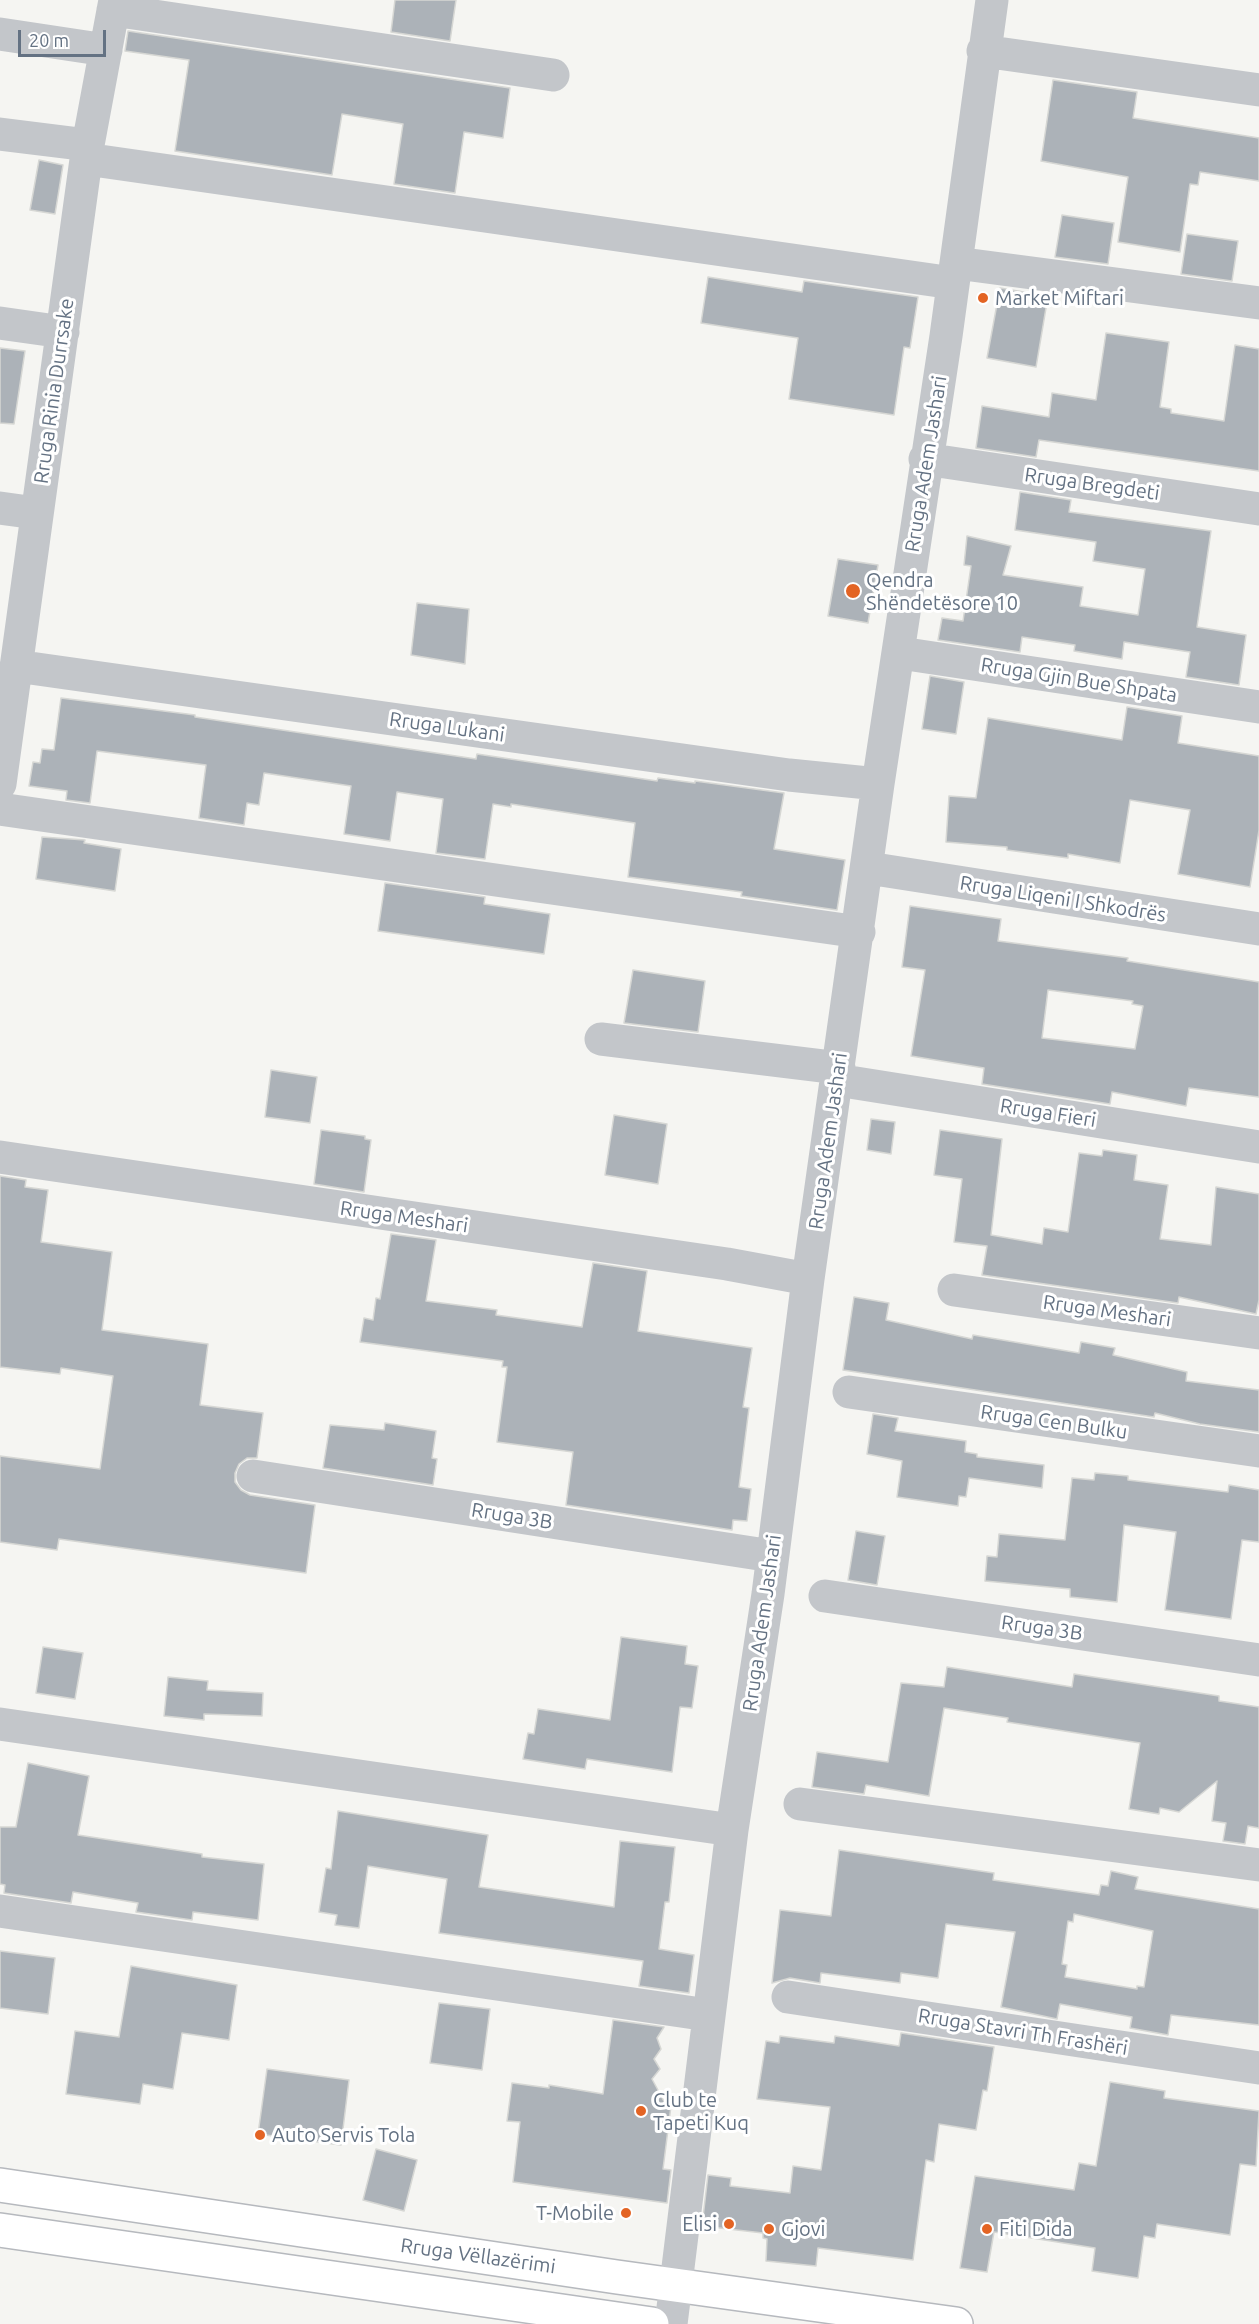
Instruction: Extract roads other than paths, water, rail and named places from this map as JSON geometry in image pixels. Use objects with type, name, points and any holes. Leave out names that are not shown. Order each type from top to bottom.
[{"type":"main road","name":"Rruga Vëllazërimi","points":[[0,2185],[956,2324]]},
{"type":"main road","points":[[0,2230],[652,2324]]},
{"type":"street","name":"Rruga Adem Jashari","points":[[671,2324],[732,1830],[772,1556],[808,1279],[900,653],[926,459],[955,273],[983,51],[992,0]]},
{"type":"street","points":[[114,5],[553,75]]},
{"type":"street","name":"Rruga Rinia Durrsake","points":[[0,784],[5,705],[16,666],[87,152],[114,5]]},
{"type":"street","points":[[0,34],[106,50]]},
{"type":"street","points":[[983,51],[1259,90]]},
{"type":"street","points":[[0,134],[87,152],[955,273],[1259,303]]},
{"type":"street","points":[[0,323],[63,332]]},
{"type":"street","name":"Rruga Bregdeti","points":[[926,459],[1259,509]]},
{"type":"street","points":[[0,508],[36,513]]},
{"type":"street","name":"Rruga Gjin Bue Shpata","points":[[900,653],[1259,707]]},
{"type":"street","name":"Rruga Lukani","points":[[16,666],[789,775],[879,784]]},
{"type":"street","points":[[0,809],[859,932]]},
{"type":"street","name":"Rruga Liqeni I Shkodrës","points":[[868,868],[1259,929]]},
{"type":"street","name":"Rruga Fieri","points":[[601,1039],[838,1074],[1259,1147]]},
{"type":"street","name":"Rruga Meshari","points":[[0,1158],[715,1263],[808,1279]]},
{"type":"street","name":"Rruga Meshari","points":[[954,1290],[1259,1333]]},
{"type":"street","name":"Rruga Cen Bulku","points":[[849,1392],[1259,1451]]},
{"type":"street","name":"Rruga 3B","points":[[253,1476],[772,1556]]},
{"type":"street","name":"Rruga 3B","points":[[825,1596],[1259,1659]]},
{"type":"street","points":[[0,1724],[732,1830]]},
{"type":"street","points":[[800,1804],[1259,1865]]},
{"type":"street","points":[[0,1911],[708,2015]]},
{"type":"street","name":"Rruga Stavri Th Frashëri","points":[[788,1997],[1259,2068]]},
{"type":"place","name":"Market Miftari","points":[[983,298]]},
{"type":"place","name":"Qendra Shëndetësore 10","points":[[853,591]]},
{"type":"place","name":"Club te Tapeti Kuq","points":[[641,2111]]},
{"type":"place","name":"Auto Servis Tola","points":[[260,2135]]},
{"type":"place","name":"T-Mobile","points":[[626,2213]]},
{"type":"place","name":"Elisi","points":[[729,2224]]},
{"type":"place","name":"Gjovi","points":[[769,2229]]},
{"type":"place","name":"Fiti Dida","points":[[987,2229]]}]
